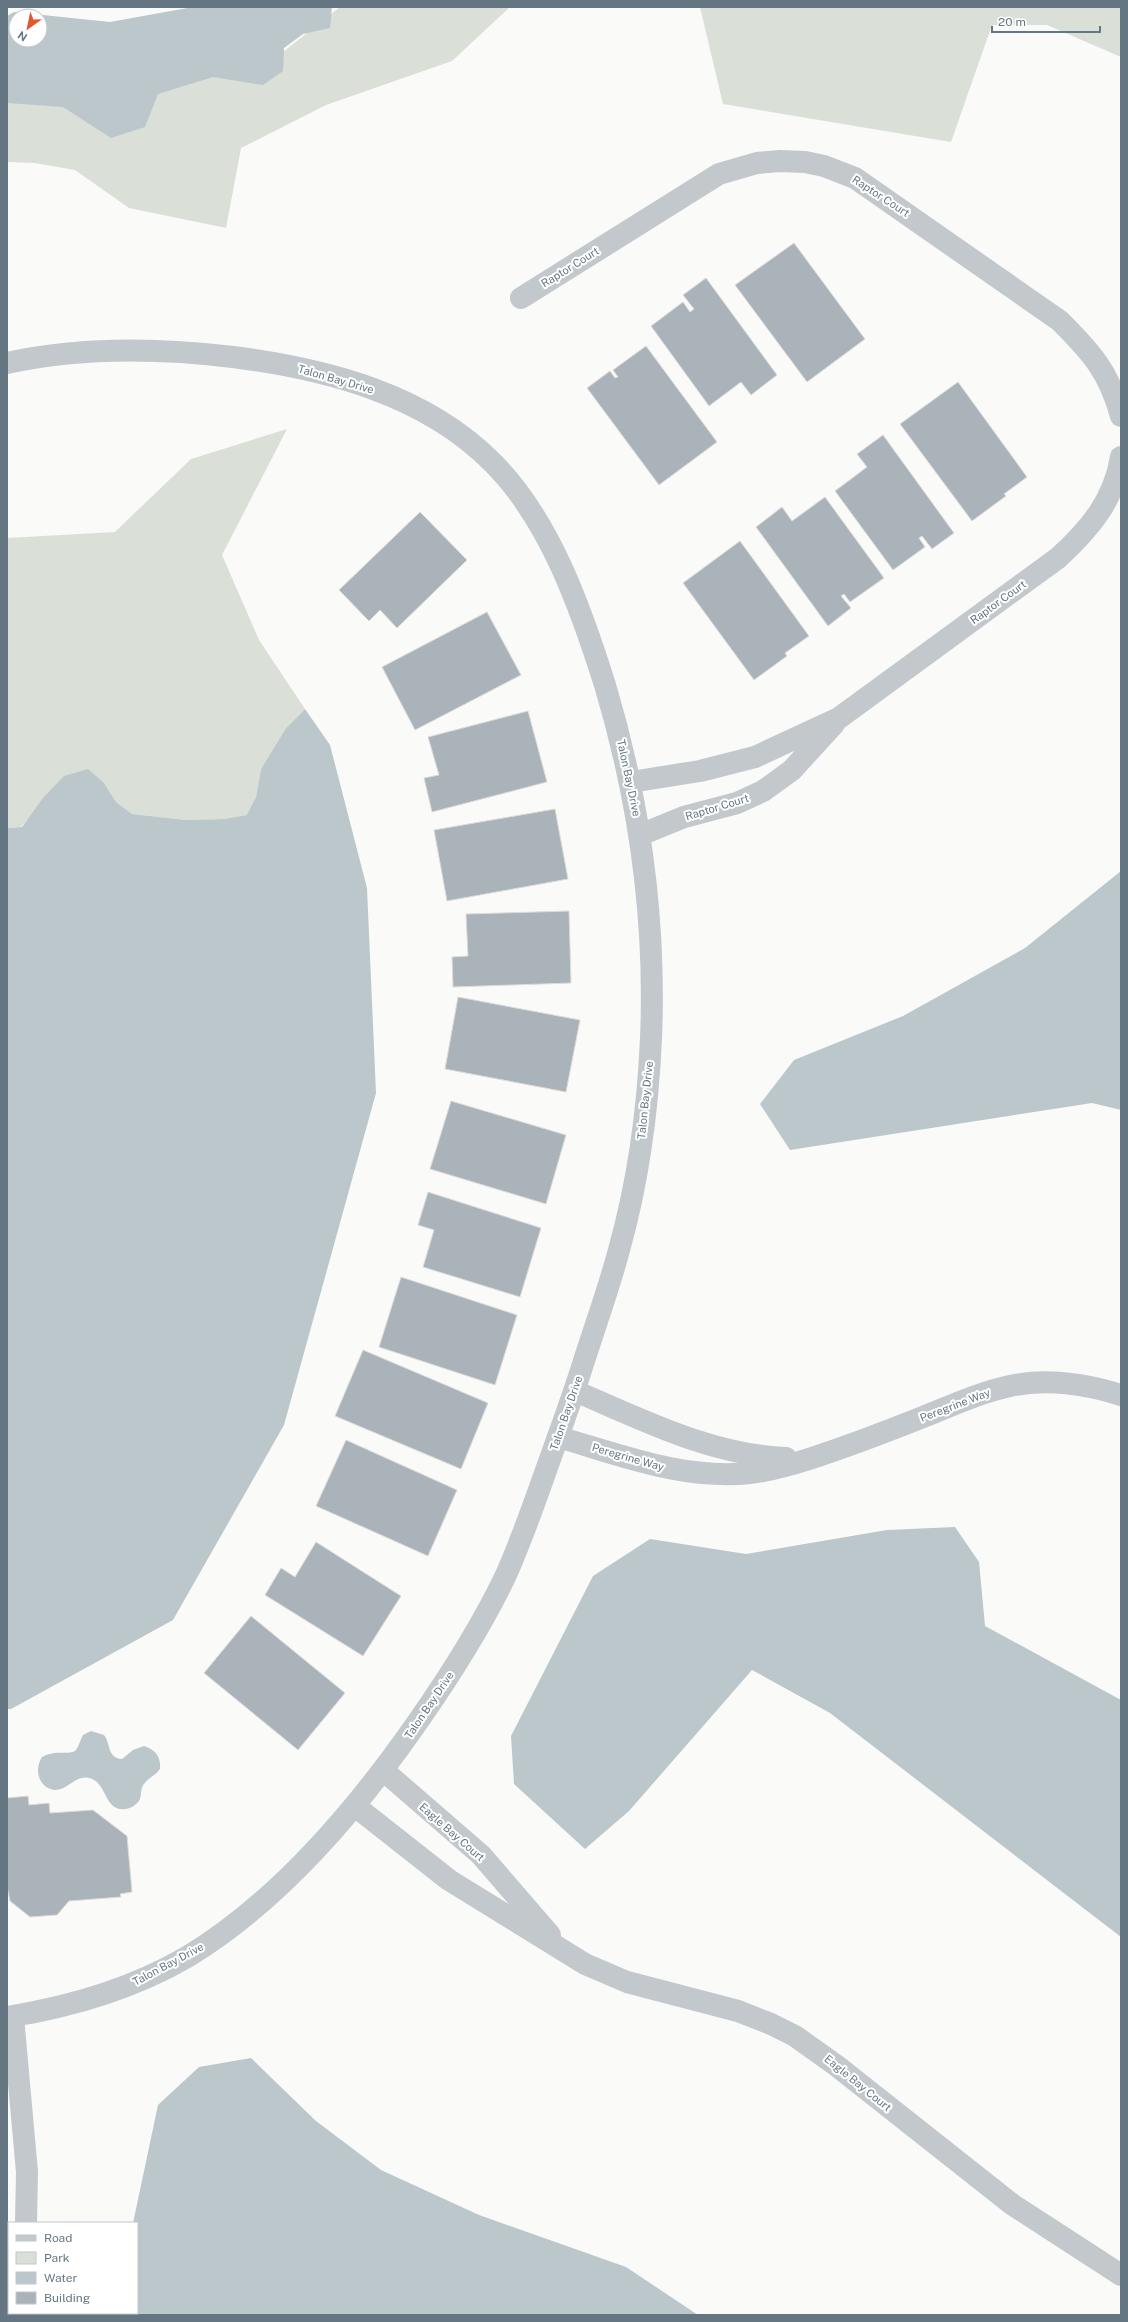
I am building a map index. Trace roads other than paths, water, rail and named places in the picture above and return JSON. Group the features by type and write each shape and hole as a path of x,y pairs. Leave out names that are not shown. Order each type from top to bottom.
{"street":[{"name":"Raptor Court","path":"521,298 719,174 757,163 805,162 840,171 873,189 1060,321 1084,344 1103,368 1114,392 1121,416"},
{"name":"Talon Bay Drive","path":"7,363 70,354 116,351 180,353 280,363 353,381 390,395 434,417 476,447 495,464 517,491 545,536 577,602 619,734 631,782 640,835 646,885 652,965 651,1042 646,1102 636,1178 619,1249 575,1391 507,1573 479,1628 446,1681 384,1771 355,1806 306,1859 264,1898 214,1939 186,1957 146,1978 105,1995 10,2017 27,2172 26,2222"},
{"name":"Raptor Court","path":"631,782 700,771 755,757 839,718 1058,558 1081,537 1098,518 1110,496 1119,470 1121,457"},
{"name":"Raptor Court","path":"640,835 684,817 737,803 763,791 792,770 839,718"},
{"name":"Peregrine Way","path":"558,1437 680,1471 714,1474 751,1473 781,1467 849,1446 984,1392 1012,1385 1043,1383 1073,1385 1107,1390 1121,1395"},
{"name":"Peregrine Way","path":"575,1391 680,1436 730,1452 764,1457 793,1459 817,1456"},
{"name":"Eagle Bay Court","path":"384,1771 481,1855 564,1951"},
{"name":"Eagle Bay Court","path":"355,1806 449,1880 564,1951 607,1975 738,2011 771,2024 795,2036 837,2066 1013,2205 1121,2275"}],"water":[{"path":"193,7 332,7 330,28 303,34 284,48 283,71 263,85 213,77 158,94 145,127 111,138 63,107 7,103 7,16 8,48 48,48 48,16 110,22"},
{"path":"305,709 330,745 367,888 376,1093 284,1425 173,1620 11,1709 7,1709 7,828 22,827 43,798 64,776 88,769 104,783 116,802 132,814 186,820 224,819 247,815 256,797 261,769 286,728"},
{"path":"1121,871 1121,1110 1092,1103 790,1150 760,1104 794,1060 903,1016 1025,948"},
{"path":"955,1527 979,1562 985,1626 1121,1700 1121,1937 830,1713 752,1670 629,1811 585,1849 514,1784 511,1736 593,1576 650,1539 746,1554 887,1530"},
{"path":"91,1731 104,1735 110,1750 117,1758 122,1759 133,1750 144,1746 157,1754 160,1761 160,1769 144,1784 139,1801 132,1807 119,1809 113,1806 109,1802 100,1785 89,1778 76,1780 64,1788 55,1790 45,1786 41,1782 38,1767 42,1757 52,1753 74,1752 83,1735"},
{"path":"251,2058 316,2121 381,2170 479,2215 626,2267 698,2315 131,2315 138,2314 138,2222 133,2222 158,2105 199,2067"}]}
